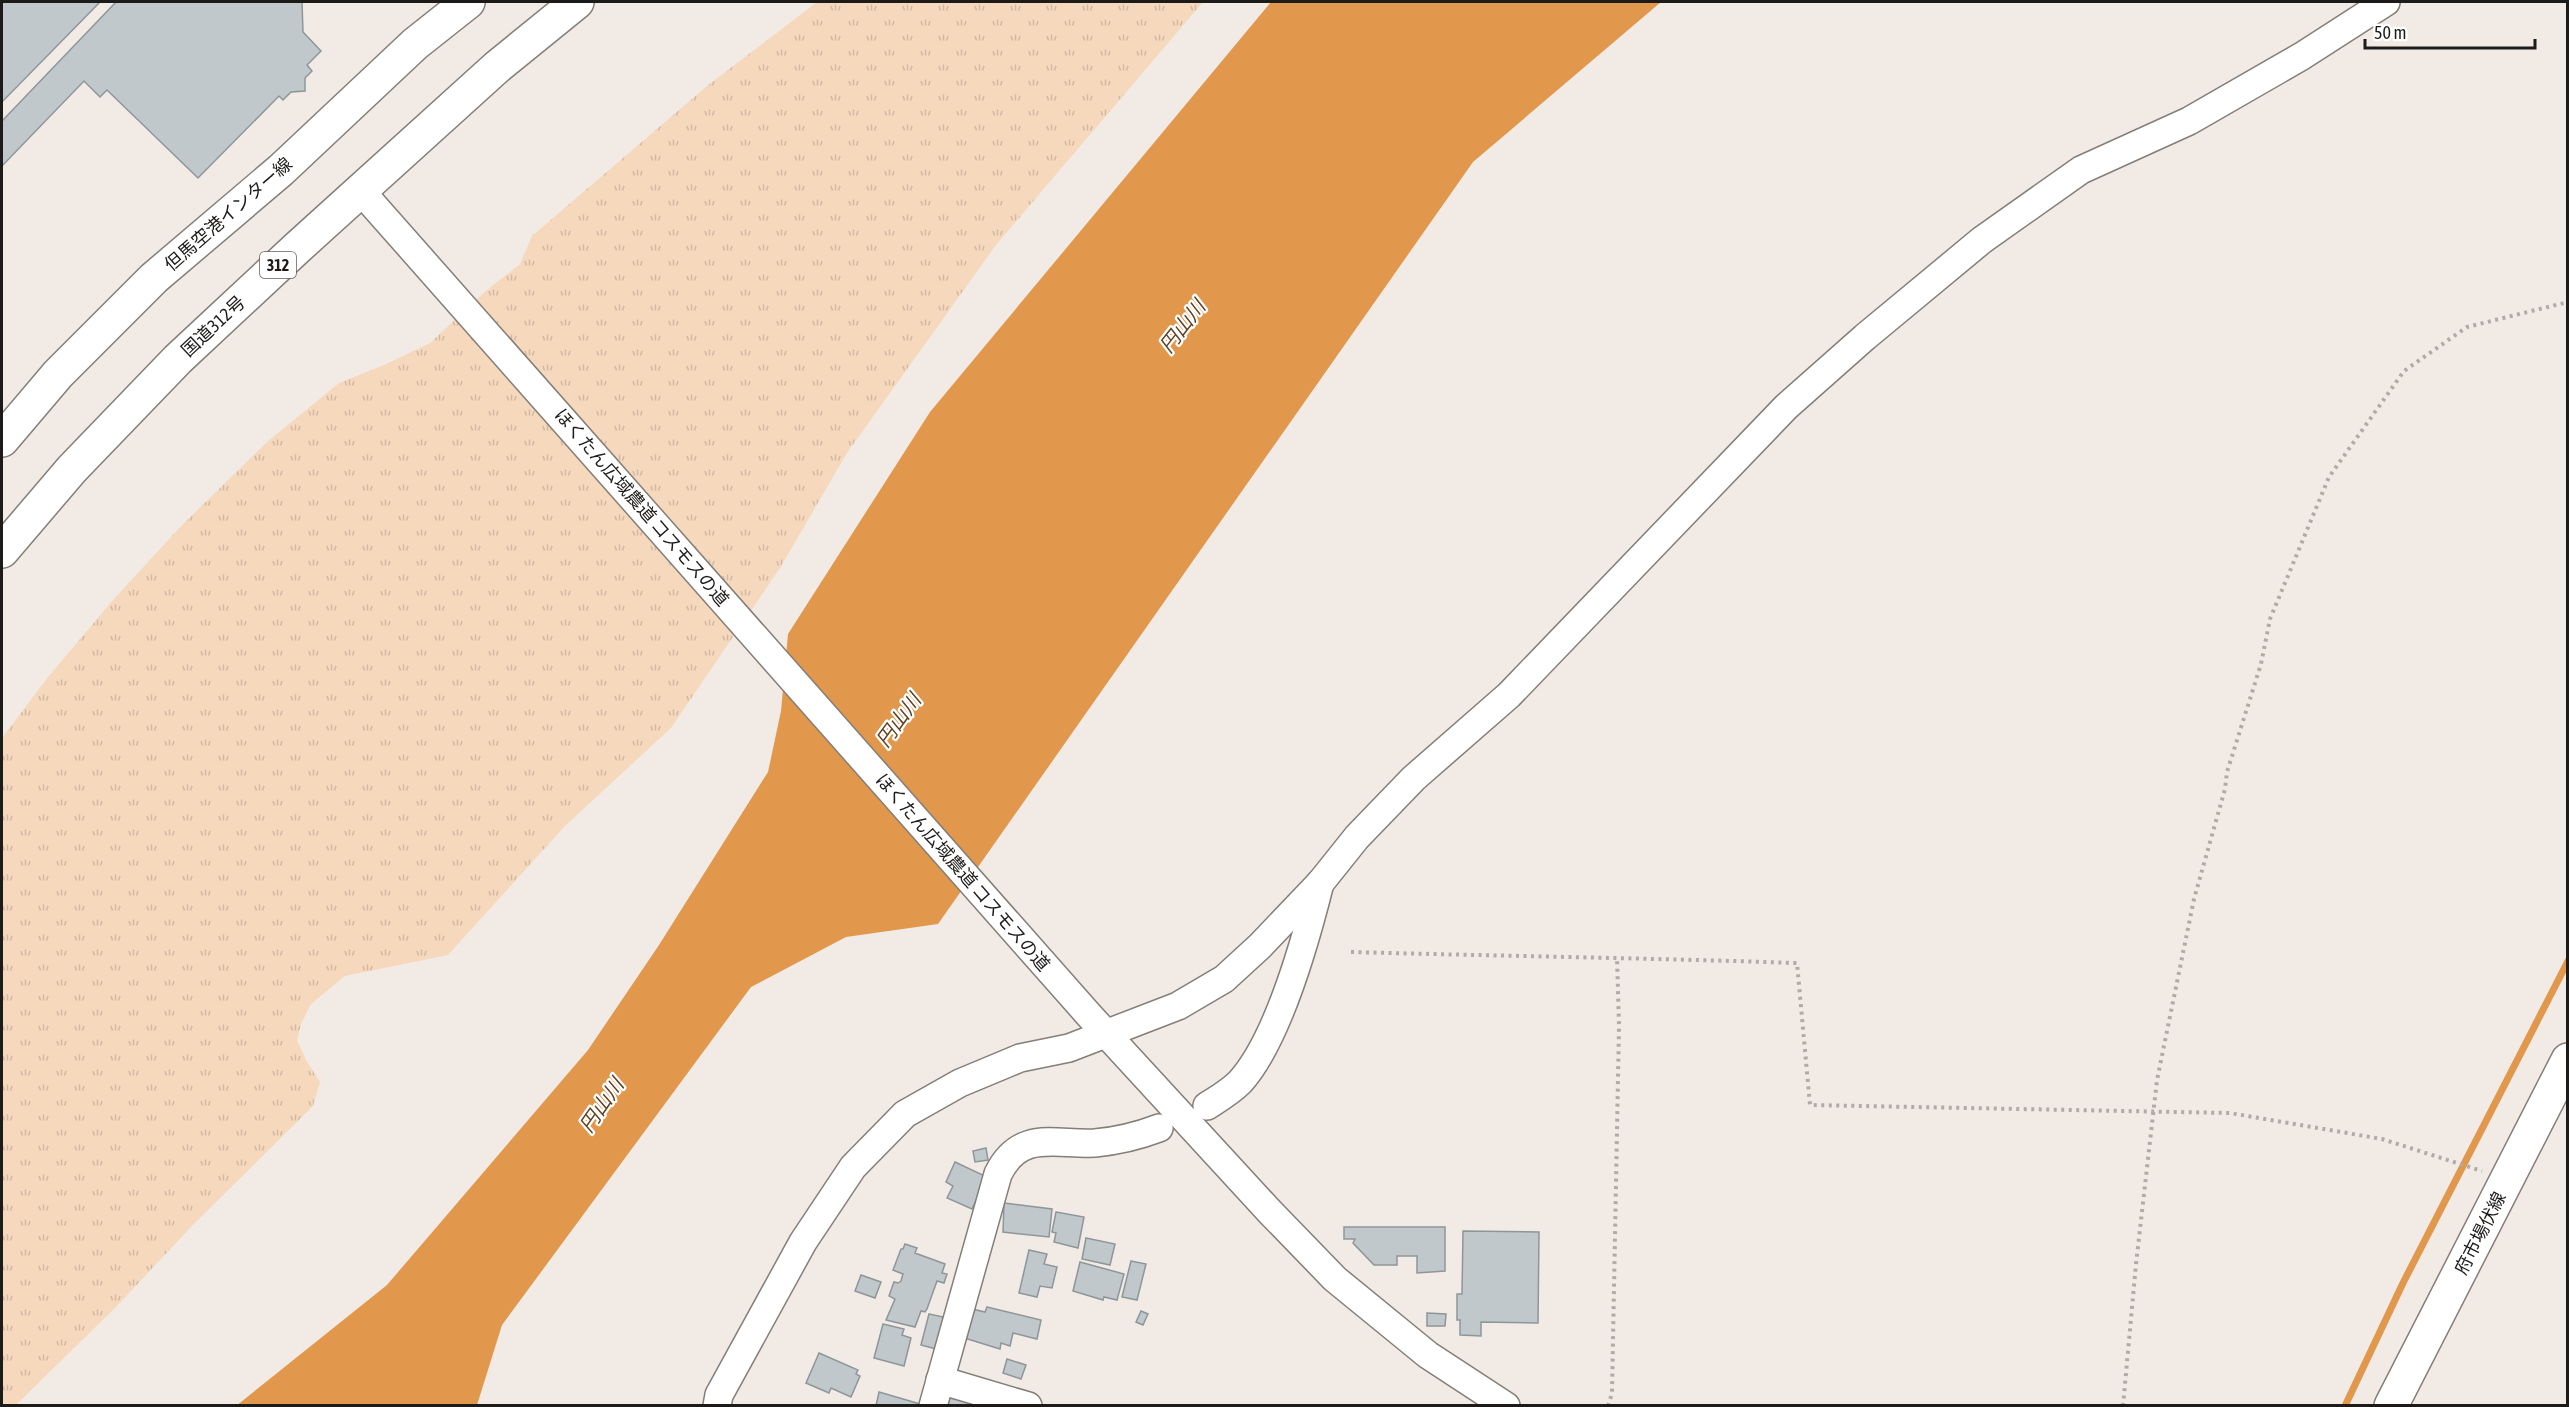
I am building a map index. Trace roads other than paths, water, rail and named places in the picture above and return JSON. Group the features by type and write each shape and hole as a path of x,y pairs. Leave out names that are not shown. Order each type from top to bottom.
{"main road":[{"name":"但馬空港インター線","path":"2,440 58,374 154,278 281,170 415,44 468,2"},
{"name":"国道312号","path":"2,550 72,469 178,359 497,67 577,2"},
{"name":"府市場伏線","path":"2391,1406 2567,1063"}],"street":[{"path":"717,1406 720,1395 803,1242 853,1167 905,1114 960,1083 1010,1063 1069,1048 1097,1024 1178,1006 1224,979 1260,946 1321,882 1357,837 1414,778 1509,695 1786,407 1865,337 1982,240 2081,170 2189,121 2302,56 2386,2"},
{"name":"ほくたん広域農道 コスモスの道","path":"360,190 1097,1024 1271,1213 1335,1279 1428,1355 1506,1406"},
{"path":"1207,1106 1239,1082 1258,1057 1290,982 1321,882"},
{"path":"1028,1406 937,1393 998,1174 1006,1158 1018,1148 1034,1143 1064,1141 1094,1143 1123,1139 1159,1128"}],"water":[{"name":"円山川","path":"1271,2 1661,2 1473,162 938,924 846,937 751,987 502,1325 477,1405 236,1406 387,1285 588,1050 659,945 768,772 781,711 788,634 930,412"}],"waterway":[{"path":"2345,1406 2403,1283 2568,961"}]}
